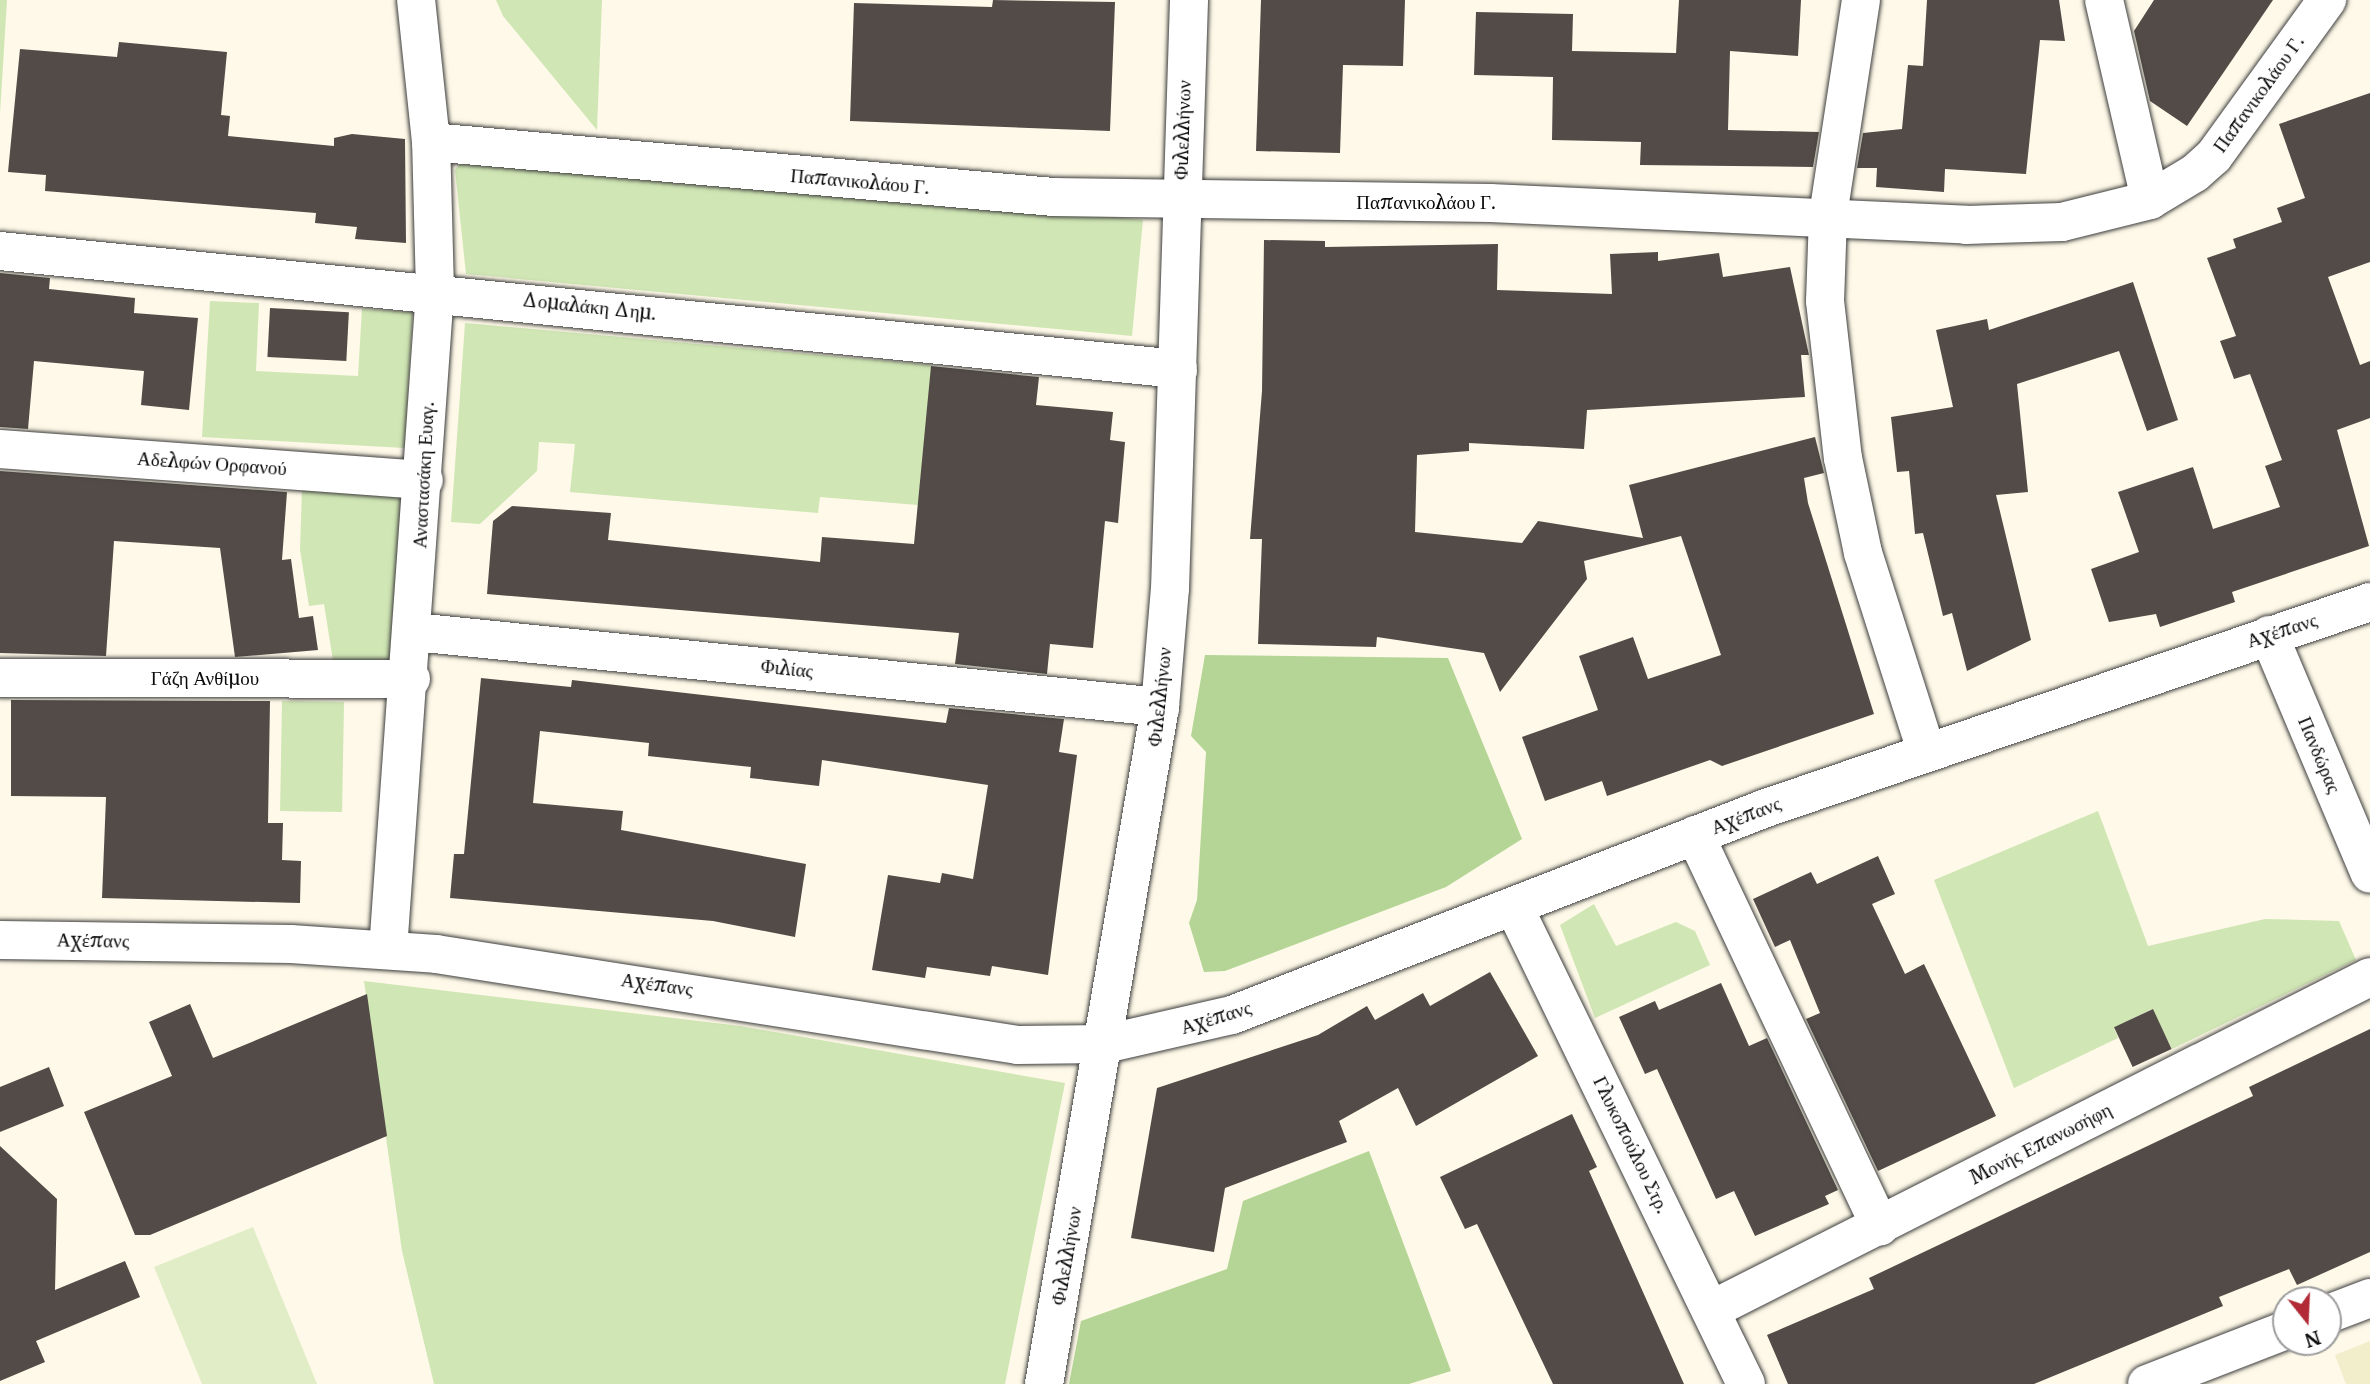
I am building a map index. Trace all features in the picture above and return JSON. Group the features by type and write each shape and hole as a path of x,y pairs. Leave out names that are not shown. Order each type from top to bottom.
{"street":[{"name":"Αναστασάκη Ευαγ.","path":"388,950 411,679 435,291 431,142 416,0"},
{"name":"Φιλελλήνων","path":"1044,1384 1105,1044 1160,707 1178,369 1180,201 1189,0"},
{"path":"1861,0 1828,216 1825,301 1843,458 1863,553 1926,751"},
{"path":"2104,0 2150,200"},
{"name":"Παπανικολάου Γ.","path":"431,142 911,188 1180,201 1490,203 2024,224 2150,200 2214,156 2328,0"},
{"name":"Δομαλάκη Δημ.","path":"0,251 435,291 1178,369"},
{"name":"Αδελφών Ορφανού","path":"0,449 424,480"},
{"name":"Αχέπανς","path":"0,940 388,950 730,995 1018,1045 1105,1044 1232,1015 1695,835 1926,751 2370,602"},
{"name":"Φιλίας","path":"414,632 1160,707"},
{"name":"Πανδώρας","path":"2269,635 2370,874"},
{"name":"Γάζη Ανθίμου","path":"0,678 411,679"},
{"path":"1695,835 1880,1227"},
{"name":"Γλυκοπούλου Στρ.","path":"1514,907 1746,1384"},
{"name":"Μονής Επανωσήφη","path":"1711,1310 1880,1227 2370,976"},
{"path":"2342,1309 2370,1298"},
{"path":"2147,1384 2272,1335"}],"shaded area":[{"path":"2370,1341 2370,1384 2346,1384 2335,1356 2342,1356 2342,1352"}],"green space":[{"path":"0,0 7,0 0,113"},
{"path":"496,0 602,0 597,130 503,16"},
{"path":"467,153 1143,220 1132,336 466,274 455,170"},
{"path":"210,301 259,303 256,371 358,376 362,309 413,312 405,448 202,437"},
{"path":"465,323 932,365 918,505 820,497 818,513 570,492 575,444 539,442 537,471 480,524 451,522"},
{"path":"302,488 402,495 394,661 333,661 324,604 309,606 300,550"},
{"path":"1205,655 1448,658 1522,839 1446,887 1225,971 1204,972 1189,923 1197,900 1206,752 1191,736"},
{"path":"282,701 344,702 342,812 280,811"},
{"path":"2098,811 2148,946 2265,919 2339,921 2356,960 2172,1049 2152,1009 2114,1028 2118,1038 2014,1088 1934,880"},
{"path":"1594,904 1616,946 1676,922 1695,931 1710,965 1595,1018 1560,925"},
{"path":"364,981 740,1026 1065,1083 1005,1384 434,1384 402,1251"},
{"path":"1369,1151 1451,1371 1409,1384 1069,1384 1081,1321 1227,1269 1243,1201"},
{"path":"253,1227 317,1384 202,1384 154,1267"}],"building":[{"path":"993,0 1115,2 1110,131 850,121 854,3 992,7"},
{"path":"1261,0 1405,0 1403,66 1343,65 1340,153 1256,151"},
{"path":"1679,0 1801,0 1798,56 1730,51 1728,130 1819,132 1813,167 1640,165 1641,142 1552,140 1553,77 1474,75 1476,12 1573,14 1572,51 1676,53"},
{"path":"1927,0 2059,0 2065,41 2040,40 2026,174 1945,169 1944,192 1876,187 1877,168 1857,168 1863,133 1902,129 1908,65 1923,66"},
{"path":"2154,0 2273,0 2187,126 2150,101 2134,31"},
{"path":"119,42 227,52 221,115 230,116 228,136 334,146 334,138 352,134 405,139 406,243 355,239 357,227 315,223 316,213 45,191 46,175 8,172 20,49 117,57"},
{"path":"2370,93 2370,262 2328,277 2360,365 2370,361 2370,418 2337,430 2369,546 2232,592 2235,602 2160,627 2156,614 2109,622 2091,569 2139,552 2118,492 2193,467 2213,529 2280,507 2265,466 2282,460 2250,374 2234,379 2220,341 2236,336 2207,258 2236,248 2233,239 2282,222 2277,208 2305,198 2279,124"},
{"path":"1264,240 1325,241 1325,247 1498,244 1497,290 1612,294 1610,254 1658,252 1658,261 1719,253 1723,277 1790,267 1809,355 1801,355 1805,397 1587,410 1584,449 1469,443 1469,451 1417,455 1415,532 1522,543 1538,521 1643,538 1629,485 1815,437 1824,473 1804,478 1808,503 1874,714 1722,766 1710,760 1607,796 1602,781 1545,801 1522,737 1598,710 1579,656 1633,637 1648,679 1721,655 1681,536 1584,561 1587,579 1500,692 1484,653 1377,637 1376,647 1258,644 1262,539 1250,539 1262,391"},
{"path":"0,273 50,278 49,289 135,298 134,313 198,318 189,410 141,405 144,371 34,361 28,429 0,427"},
{"path":"2133,282 2178,420 2147,431 2119,351 2017,384 2028,492 1996,495 2031,640 1967,671 1952,613 1943,616 1923,533 1915,534 1909,471 1897,472 1891,417 1953,407 1936,330 1987,319 1989,330"},
{"path":"270,308 349,312 346,361 267,357"},
{"path":"931,366 1039,377 1036,405 1113,412 1110,440 1125,442 1118,523 1105,521 1093,648 1050,644 1047,674 955,664 959,633 487,594 493,521 512,506 611,513 608,540 820,562 822,537 914,544"},
{"path":"0,471 287,492 282,560 291,559 299,618 313,616 318,650 235,657 220,548 114,541 106,656 0,653"},
{"path":"481,678 571,687 572,680 946,723 949,708 1064,719 1059,752 1077,755 1048,975 992,966 990,976 927,967 925,978 872,970 888,875 940,883 942,873 973,879 988,785 822,760 819,786 750,778 751,767 648,756 649,743 540,731 533,803 623,811 621,830 806,864 795,937 713,921 450,898 454,854 464,854"},
{"path":"11,700 270,701 268,823 283,823 282,860 301,861 300,903 102,898 106,797 11,796"},
{"path":"1878,856 1895,894 1872,904 1905,974 1924,964 1996,1116 1878,1171 1806,1019 1820,1013 1790,940 1775,947 1753,899 1811,872 1817,884"},
{"path":"1490,972 1538,1056 1416,1126 1398,1088 1339,1121 1347,1142 1225,1188 1214,1252 1131,1238 1157,1088 1318,1035 1367,1006 1375,1020 1423,993 1430,1006"},
{"path":"1721,983 1749,1046 1767,1038 1838,1190 1825,1196 1829,1204 1755,1236 1734,1191 1716,1199 1657,1069 1645,1074 1619,1017 1655,1001 1659,1010"},
{"path":"367,994 387,1136 150,1235 135,1235 84,1112 172,1076 149,1022 190,1004 213,1058"},
{"path":"2153,1009 2172,1049 2133,1067 2114,1027"},
{"path":"2370,1029 2370,1252 2297,1285 2289,1269 2219,1297 2223,1306 2034,1384 1788,1384 1767,1335 1874,1289 1869,1278 2253,1096 2249,1087"},
{"path":"49,1067 64,1106 0,1132 0,1087"},
{"path":"1572,1114 1597,1167 1589,1171 1684,1384 1553,1384 1477,1224 1465,1229 1440,1177"},
{"path":"0,1146 57,1199 55,1290 125,1261 140,1297 36,1341 45,1362 0,1381"}]}
